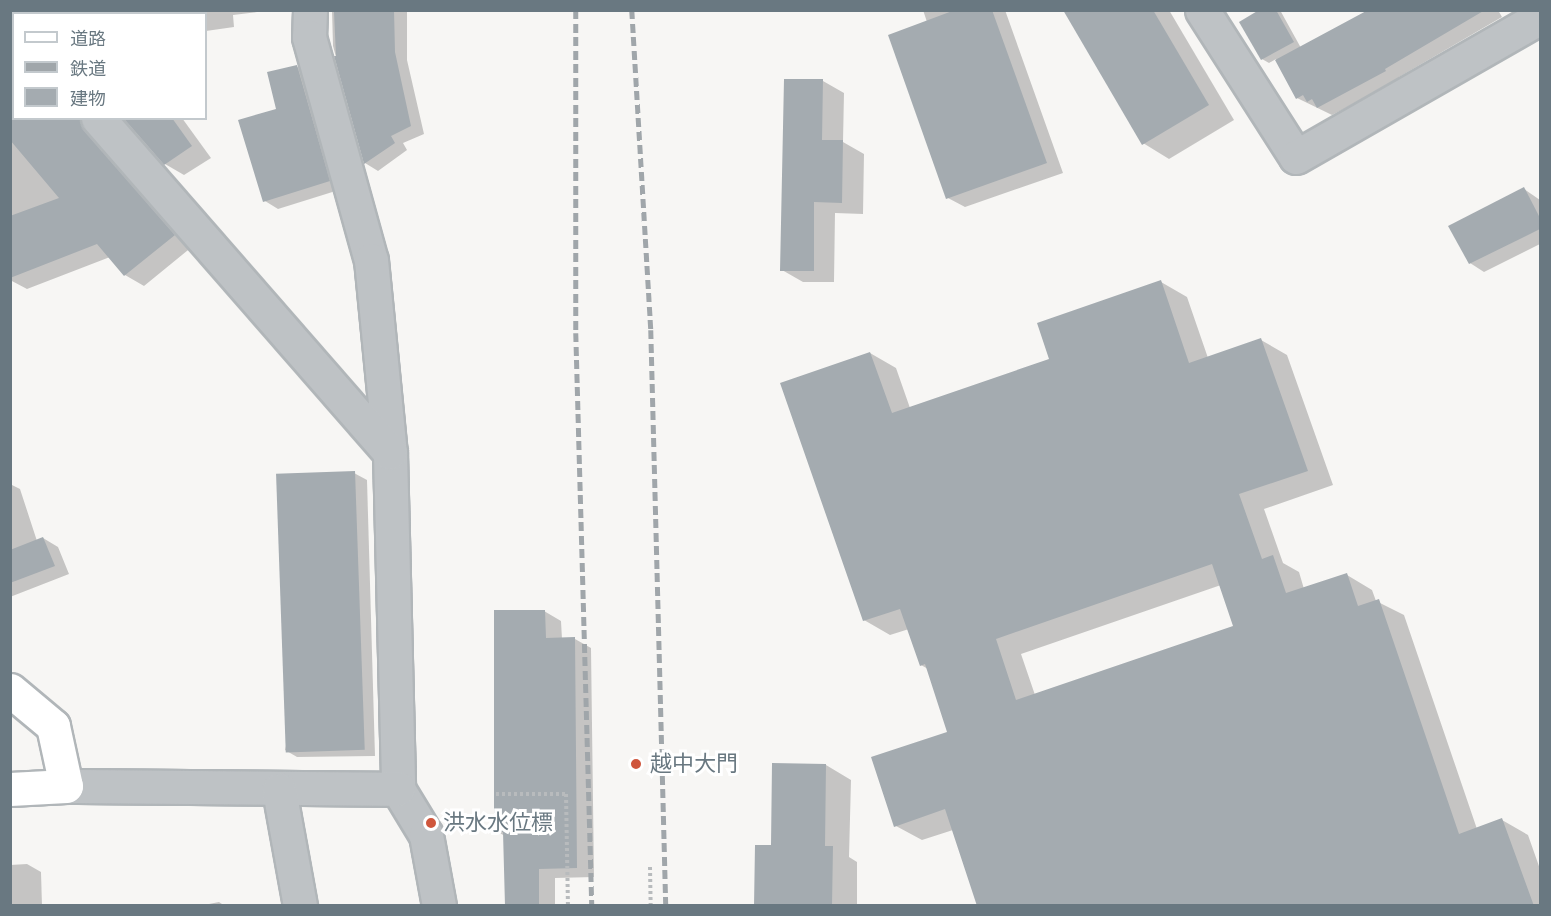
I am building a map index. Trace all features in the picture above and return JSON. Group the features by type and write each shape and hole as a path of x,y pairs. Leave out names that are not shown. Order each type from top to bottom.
{"main road":[{"path":"10,690 53,726 66,786 10,789"}],"street":[{"path":"310,10 309,37 371,260 390,453 398,789 426,835 440,906"},
{"path":"1202,10 1296,157 1540,17"},
{"path":"100,120 390,453"},
{"path":"66,786 279,790 398,789"},
{"path":"279,790 300,906"}],"path":[{"path":"496,794 566,794 567,906"},
{"path":"650,867 651,906"}],"building":[{"path":"394,10 395,52 411,126 391,136 395,143 364,164 334,56 336,56 334,12"},
{"path":"955,10 992,10 1047,163 946,199 888,35"},
{"path":"1063,10 1153,10 1209,105 1142,145"},
{"path":"1259,10 1276,10 1294,42 1261,60 1239,22"},
{"path":"1368,10 1485,10 1385,69 1386,71 1317,108 1312,99 1307,102 1303,95 1296,99 1275,60"},
{"path":"297,65 330,181 263,202 238,120 276,109 267,72"},
{"path":"784,79 823,79 822,140 843,140 842,203 814,202 814,271 780,271"},
{"path":"10,118 12,120 81,120 84,130 175,235 124,276 97,244 10,278 10,216 59,198 10,140"},
{"path":"125,120 173,120 192,146 164,165"},
{"path":"1524,187 1540,218 1540,229 1469,264 1448,226"},
{"path":"1161,280 1189,363 1261,338 1308,471 1239,494 1262,559 1273,555 1286,593 1347,573 1358,606 1379,599 1459,834 1502,818 1534,906 977,906 945,809 894,827 871,757 947,732 925,664 920,666 900,609 863,621 780,383 870,352 892,413 1049,359 1037,323","holes":["1212,564 1233,626 1016,700 996,639"]},
{"path":"355,471 365,750 286,753 276,474"},
{"path":"43,537 55,566 10,583 10,550"},
{"path":"494,610 545,610 546,638 575,637 577,868 539,869 539,906 505,906 503,832 494,832"},
{"path":"772,763 826,764 825,846 833,846 832,906 754,906 755,845 771,845"}],"railway":[{"path":"576,10 576,333 592,906"},
{"path":"632,10 651,330 666,906"}],"place":[{"name":"越中大門","path":"636,764"},
{"name":"洪水水位標","path":"431,823"}]}
